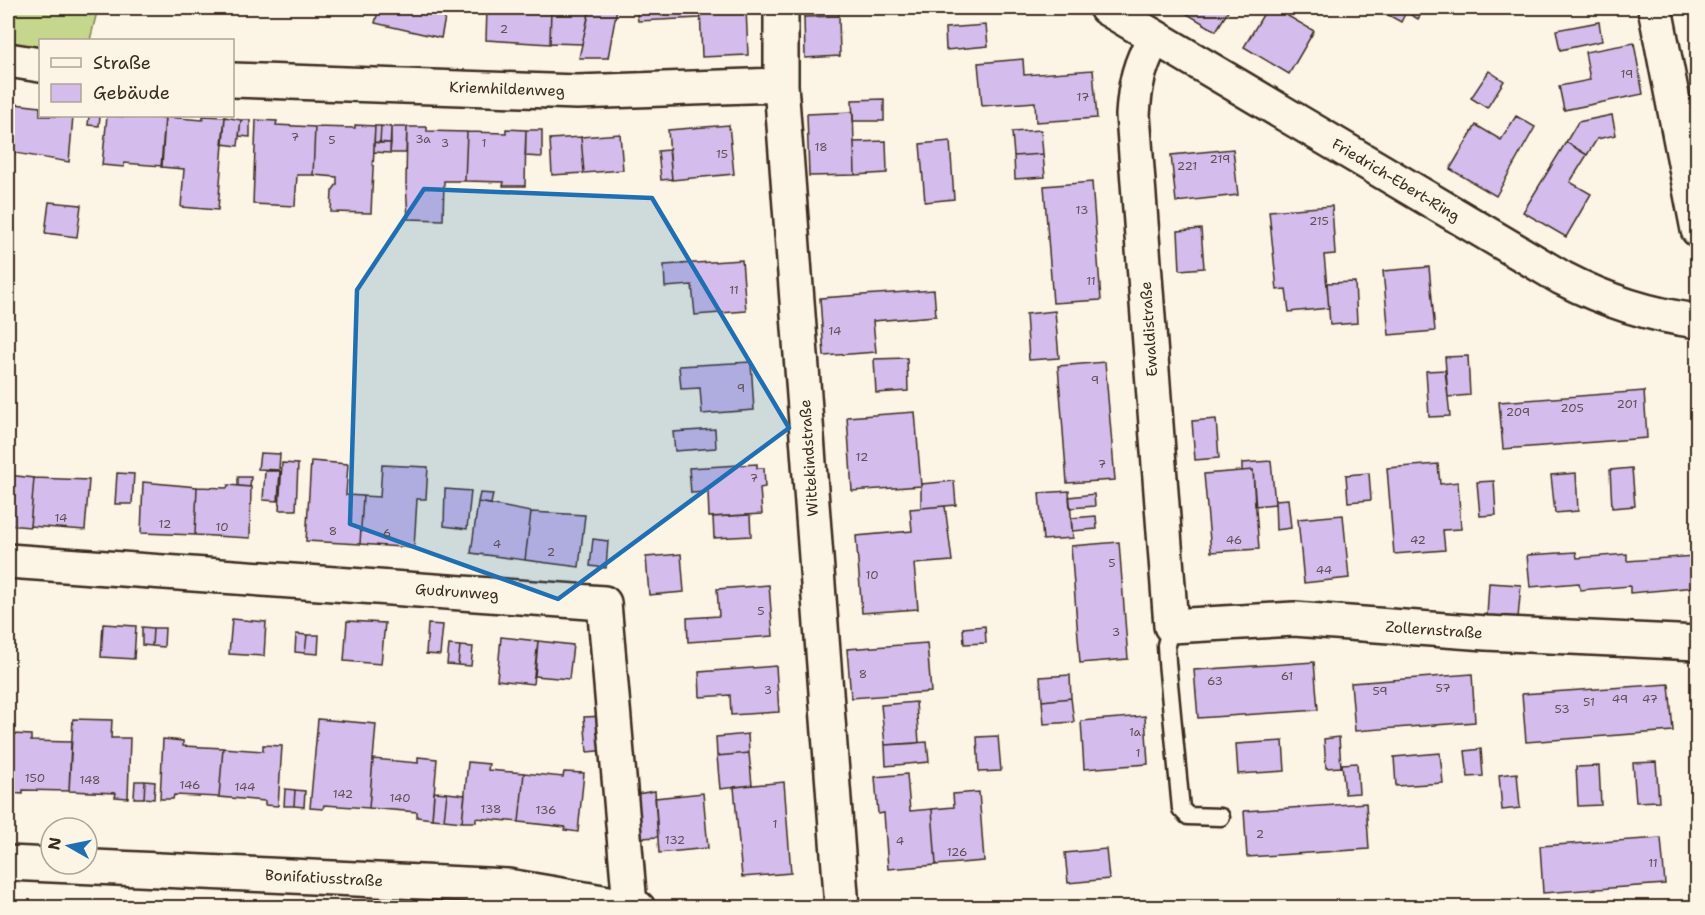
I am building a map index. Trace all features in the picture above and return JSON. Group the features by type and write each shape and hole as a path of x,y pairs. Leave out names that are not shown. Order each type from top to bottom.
{"street":[{"name":"Wittekindstraße","path":"781,8 782,85 842,908"},
{"name":"Friedrich-Ebert-Ring","path":"1106,8 1592,294 1630,308 1698,321"},
{"path":"1655,8 1688,128 1698,230"},
{"name":"Ewaldistraße","path":"1155,37 1144,56 1135,81 1133,115 1171,626"},
{"path":"8,60 39,65"},
{"name":"Kriemhildenweg","path":"234,80 577,92 782,85"},
{"name":"Gudrunweg","path":"8,561 604,603 634,906"},
{"name":"Zollernstraße","path":"1171,626 1294,619 1486,633 1698,643"},
{"name":"Bonifatiusstraße","path":"8,863 508,886 634,906"}],"lane":[{"path":"1171,626 1166,645 1181,809 1188,816 1221,817"}],"highlighted area":[{"path":"424,189 652,198 789,428 558,599 350,524 357,290"}],"green space":[{"path":"8,8 98,8 90,39 39,39 39,49 8,44"}],"building":[{"path":"379,8 447,8 441,38 375,23"},
{"path":"487,8 551,8 550,44 486,40"},
{"path":"551,8 590,10 582,44 550,43"},
{"path":"590,8 617,8 608,58 579,58"},
{"path":"636,8 700,8 701,18 638,21"},
{"path":"700,8 746,8 748,55 702,57"},
{"path":"804,8 839,8 839,16 804,17"},
{"path":"1177,8 1230,8 1216,31"},
{"path":"1267,8 1293,8 1288,16 1314,31 1289,74 1244,47"},
{"path":"1386,8 1425,8 1418,19 1406,12 1401,22 1383,12"},
{"path":"839,16 840,56 805,58 804,17"},
{"path":"1599,22 1602,41 1560,50 1556,30"},
{"path":"986,25 988,46 946,50 945,28"},
{"path":"1634,43 1643,94 1564,110 1559,86 1590,80 1585,52"},
{"path":"1023,59 1024,75 1093,70 1097,118 1036,122 1035,102 982,106 978,63"},
{"path":"1489,71 1504,81 1487,108 1471,98"},
{"path":"884,99 884,121 853,121 852,100"},
{"path":"8,103 15,104 9,152 8,152"},
{"path":"15,104 39,107 39,117 73,117 69,162 9,152"},
{"path":"853,112 855,175 809,176 807,114"},
{"path":"1612,115 1616,135 1597,139 1587,155 1566,142 1578,122"},
{"path":"1516,116 1535,127 1496,196 1450,169 1476,125 1501,140"},
{"path":"89,117 100,117 99,126 88,125"},
{"path":"107,117 165,118 162,166 124,163 124,167 102,165"},
{"path":"165,117 203,120 203,117 225,117 218,210 181,207 184,169 161,167"},
{"path":"225,117 241,120 238,146 222,144"},
{"path":"241,120 250,120 250,137 239,136"},
{"path":"256,120 277,121 276,125 315,127 313,175 297,175 295,206 253,204"},
{"path":"355,125 375,126 371,213 331,212 332,191 337,184 337,177 313,175 315,127 355,128"},
{"path":"729,125 734,174 672,180 668,130"},
{"path":"375,126 381,126 380,143 374,142"},
{"path":"381,126 391,127 391,143 380,143"},
{"path":"391,127 407,127 406,153 390,153"},
{"path":"407,127 427,127 427,131 467,132 465,181 444,181 443,220 408,219"},
{"path":"506,129 526,130 525,186 503,186 504,182 465,181 467,132 506,133"},
{"path":"526,130 542,130 542,157 525,156"},
{"path":"1041,130 1043,154 1014,156 1012,132"},
{"path":"620,134 623,170 584,173 581,137"},
{"path":"581,137 584,173 552,175 550,139"},
{"path":"886,141 887,173 855,175 854,142"},
{"path":"950,141 954,199 925,202 920,144"},
{"path":"374,142 391,143 390,153 374,152"},
{"path":"1566,142 1587,155 1570,182 1591,194 1566,237 1523,212"},
{"path":"1233,149 1238,195 1176,202 1171,155"},
{"path":"669,150 672,179 661,180 658,151"},
{"path":"1043,154 1045,177 1015,179 1014,156"},
{"path":"1092,182 1101,300 1053,303 1044,186"},
{"path":"49,202 81,205 77,237 45,233"},
{"path":"1332,206 1335,254 1324,255 1329,308 1289,312 1286,289 1277,290 1269,211"},
{"path":"1201,229 1204,268 1180,270 1178,231"},
{"path":"742,260 746,311 695,315 692,285 665,287 664,265"},
{"path":"1429,267 1435,331 1389,335 1383,271"},
{"path":"1355,282 1357,323 1330,325 1327,283"},
{"path":"934,290 936,316 873,321 876,352 824,356 820,298"},
{"path":"1055,311 1059,358 1029,360 1026,314"},
{"path":"1468,356 1470,395 1448,397 1445,357"},
{"path":"907,358 908,391 876,393 874,359"},
{"path":"751,362 754,410 702,414 700,388 681,389 679,366"},
{"path":"1105,362 1115,480 1067,483 1058,366"},
{"path":"1445,370 1450,416 1429,417 1426,371"},
{"path":"1644,391 1647,438 1503,449 1499,402"},
{"path":"915,412 921,486 852,491 847,417"},
{"path":"1216,419 1219,458 1195,460 1192,421"},
{"path":"715,429 716,448 675,451 673,432"},
{"path":"260,453 280,454 279,470 258,469"},
{"path":"311,461 348,464 346,495 363,496 360,544 306,541"},
{"path":"1271,461 1275,504 1255,506 1253,470 1242,471 1242,463"},
{"path":"282,463 298,464 296,510 279,510"},
{"path":"757,464 757,468 764,468 765,487 760,488 762,514 709,517 708,492 691,493 689,468"},
{"path":"1438,464 1440,484 1458,482 1461,529 1443,530 1445,550 1394,554 1387,468"},
{"path":"382,465 428,467 426,499 417,499 414,548 360,544 363,496 380,497"},
{"path":"1632,468 1635,506 1612,508 1610,470"},
{"path":"1253,470 1259,549 1211,552 1204,474"},
{"path":"265,471 280,471 278,501 263,500"},
{"path":"117,473 134,474 132,504 115,504"},
{"path":"1369,473 1371,500 1348,502 1346,475"},
{"path":"1576,473 1578,511 1555,513 1551,475"},
{"path":"8,475 34,478 30,527 8,525"},
{"path":"238,477 251,477 250,487 238,486"},
{"path":"34,478 89,480 85,530 30,526"},
{"path":"954,481 956,505 921,508 921,484"},
{"path":"1494,481 1496,515 1480,516 1477,482"},
{"path":"143,482 197,487 195,535 141,533"},
{"path":"228,485 251,487 250,538 195,535 197,487 227,488"},
{"path":"445,489 471,491 467,529 444,526"},
{"path":"1069,491 1073,538 1043,540 1039,493"},
{"path":"480,493 493,494 491,504 478,502"},
{"path":"1094,494 1095,506 1070,508 1069,497"},
{"path":"1288,499 1291,528 1276,530 1275,500"},
{"path":"478,502 531,512 525,560 471,553"},
{"path":"945,506 952,561 914,564 918,609 862,613 856,536 912,531 910,509"},
{"path":"531,512 585,515 579,567 525,560"},
{"path":"750,515 751,536 714,538 713,517"},
{"path":"1343,515 1349,578 1304,583 1298,519"},
{"path":"1096,516 1097,529 1072,531 1071,518"},
{"path":"593,539 608,541 606,568 590,566"},
{"path":"1119,542 1128,659 1080,663 1071,546"},
{"path":"1576,552 1577,558 1627,554 1627,561 1694,556 1696,587 1630,593 1630,586 1580,590 1579,583 1530,587 1527,555"},
{"path":"681,554 684,592 649,595 646,557"},
{"path":"1489,583 1521,585 1518,618 1487,616"},
{"path":"769,585 773,636 688,642 687,618 719,616 717,589"},
{"path":"232,619 266,622 264,656 229,654"},
{"path":"347,621 385,623 381,664 344,661"},
{"path":"103,624 136,626 134,659 101,657"},
{"path":"428,624 443,625 440,655 426,654"},
{"path":"985,626 986,643 964,644 963,628"},
{"path":"142,627 153,628 152,646 142,645"},
{"path":"153,628 165,628 164,647 152,646"},
{"path":"296,634 307,635 305,653 295,652"},
{"path":"307,635 319,635 318,654 305,653"},
{"path":"501,637 538,641 533,684 497,680"},
{"path":"538,641 573,645 569,679 535,676"},
{"path":"927,643 931,692 851,698 847,649"},
{"path":"449,645 460,646 458,665 447,664"},
{"path":"460,646 473,647 471,666 458,665"},
{"path":"1314,662 1318,710 1198,718 1194,670"},
{"path":"776,666 779,712 731,715 730,695 700,697 699,672"},
{"path":"1472,674 1475,722 1355,731 1351,683"},
{"path":"1070,675 1071,698 1042,701 1040,677"},
{"path":"1669,684 1673,731 1526,742 1522,694"},
{"path":"1071,698 1074,722 1044,724 1042,701"},
{"path":"916,702 919,743 885,745 881,705"},
{"path":"605,716 608,750 587,752 584,717"},
{"path":"1145,716 1148,764 1084,769 1081,721"},
{"path":"73,719 112,720 111,738 130,738 128,798 115,797 116,793 69,791"},
{"path":"318,719 376,724 369,808 324,805 323,809 310,808"},
{"path":"13,734 31,735 31,741 71,742 69,791 23,790 23,794 10,793"},
{"path":"748,734 749,753 717,756 716,737"},
{"path":"998,736 1001,771 979,772 977,737"},
{"path":"1339,737 1341,767 1326,768 1324,739"},
{"path":"163,739 183,741 183,746 223,748 219,797 174,795 173,799 160,799"},
{"path":"1283,741 1285,771 1238,774 1236,744"},
{"path":"927,742 929,762 886,766 885,745"},
{"path":"263,745 282,746 278,806 265,805 265,801 219,797 223,748 263,751"},
{"path":"1481,749 1483,776 1468,777 1465,751"},
{"path":"749,753 752,785 720,789 717,756"},
{"path":"1440,753 1443,783 1396,786 1394,757"},
{"path":"418,757 437,759 432,819 417,817 417,812 369,808 373,759 418,763"},
{"path":"468,762 489,764 488,770 524,773 519,822 476,818 476,822 462,822"},
{"path":"1656,762 1659,801 1636,802 1633,763"},
{"path":"1357,763 1359,793 1345,794 1342,764"},
{"path":"1599,766 1601,805 1578,806 1576,767"},
{"path":"564,772 584,773 578,832 564,830 565,827 519,822 524,773 563,777"},
{"path":"1517,773 1520,808 1502,810 1499,775"},
{"path":"907,774 910,811 932,809 936,865 888,869 884,813 878,814 875,777"},
{"path":"135,781 145,781 144,798 134,798"},
{"path":"145,781 155,782 154,799 144,798"},
{"path":"784,782 791,873 742,877 734,787"},
{"path":"285,789 295,790 294,806 284,806"},
{"path":"295,790 305,791 304,807 294,806"},
{"path":"655,791 658,837 641,838 637,794"},
{"path":"434,792 447,793 444,820 432,819"},
{"path":"979,792 984,861 936,865 932,809 954,807 953,794"},
{"path":"447,793 465,795 462,822 444,820"},
{"path":"703,793 708,848 659,853 655,798"},
{"path":"1366,803 1369,849 1247,857 1244,811"},
{"path":"1661,838 1665,884 1543,893 1540,846"},
{"path":"1106,849 1109,879 1068,883 1065,853"}]}
